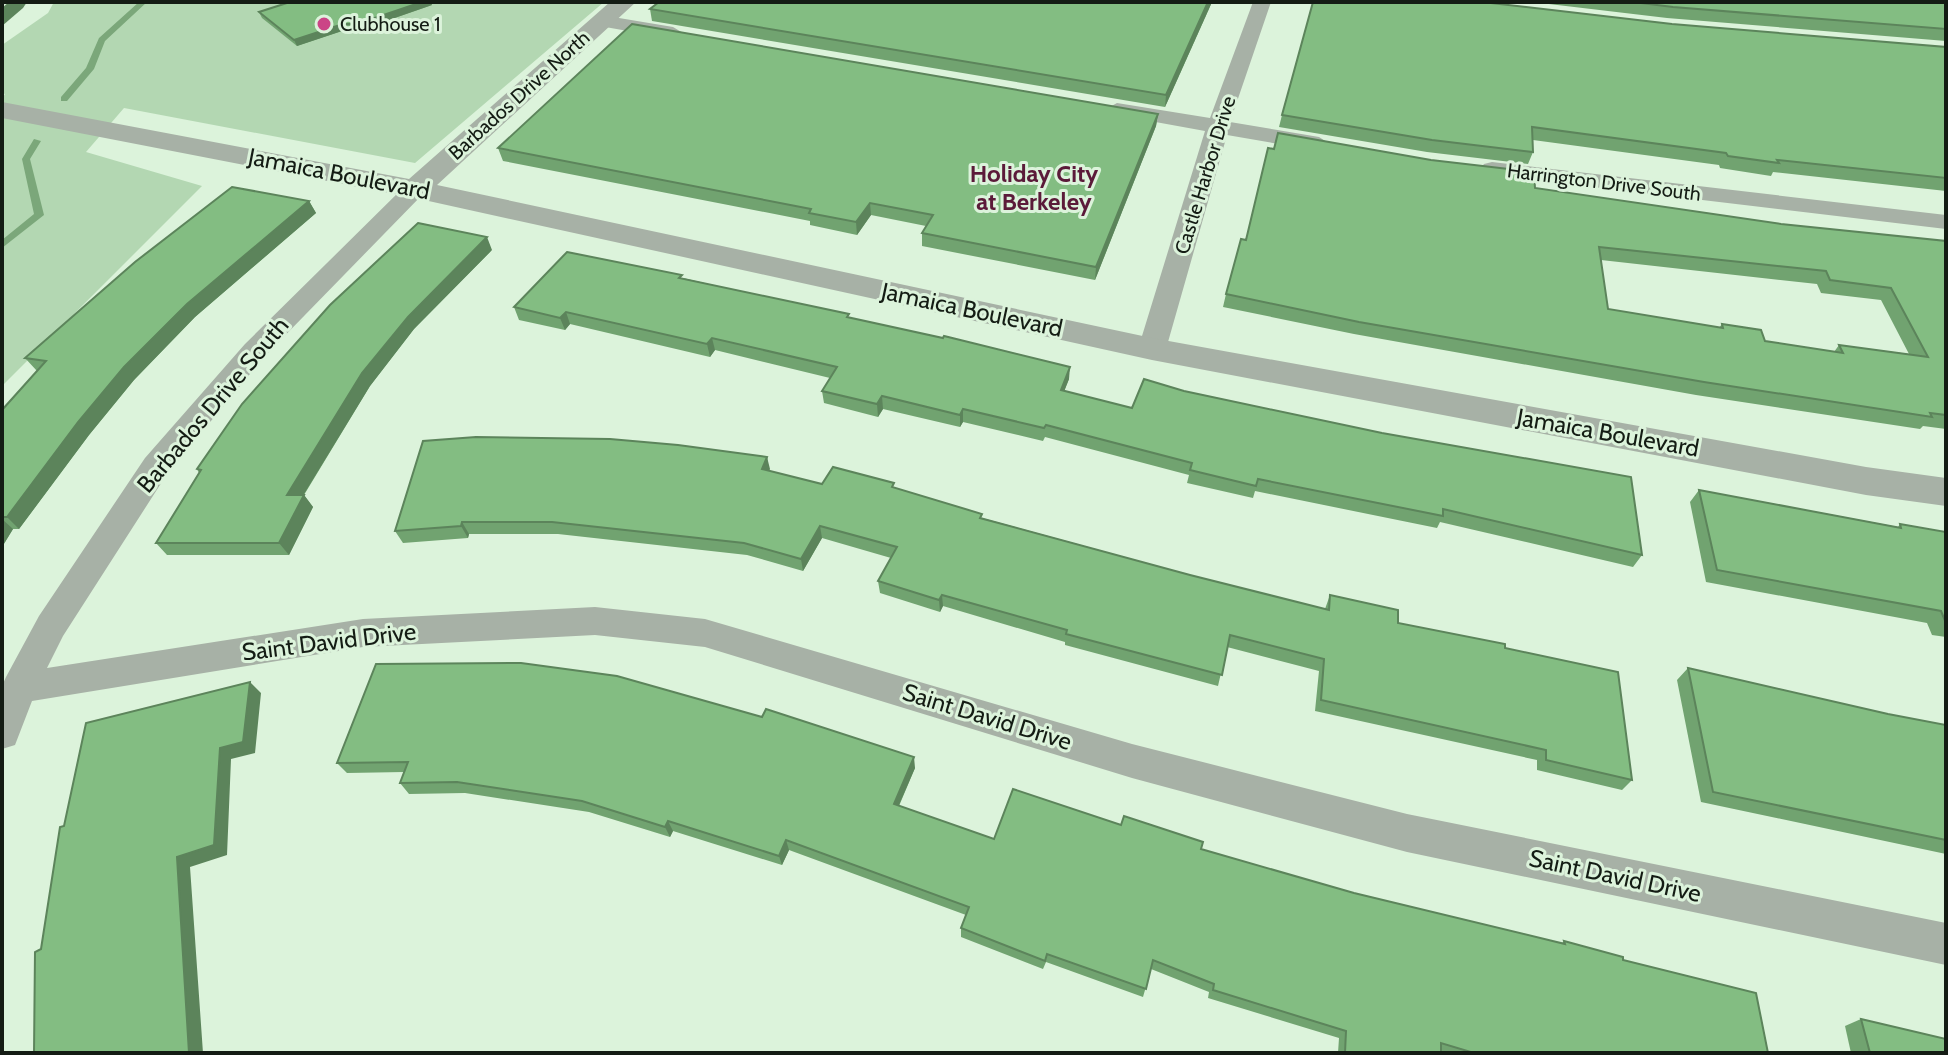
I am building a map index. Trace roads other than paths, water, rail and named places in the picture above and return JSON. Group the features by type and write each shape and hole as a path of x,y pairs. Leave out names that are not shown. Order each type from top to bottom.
{"street":[{"name":"Barbados Drive North","path":"415,189 624,2"},
{"name":"Castle Harbor Drive","path":"1152,349 1218,126 1262,2"},
{"path":"601,21 694,37"},
{"path":"1095,105 1337,147"},
{"name":"Jamaica Boulevard","path":"2,110 415,189 1152,349 1835,475 1946,492"},
{"name":"Harrington Drive South","path":"1474,167 1946,222"},
{"name":"Barbados Drive South","path":"2,733 19,688 51,626 156,466 255,350 415,189"},
{"name":"Saint David Drive","path":"19,688 363,633 595,621 705,633 1132,761 1407,833 1946,944"}],"waterway":[{"path":"64,99 90,69 102,40 143,2"},
{"path":"2,245 39,215 26,159 37,141"}],"place":[{"name":"Clubhouse 1","path":"324,24"}],"district":[{"name":"Holiday City at Berkeley","path":"1034,188"}]}
